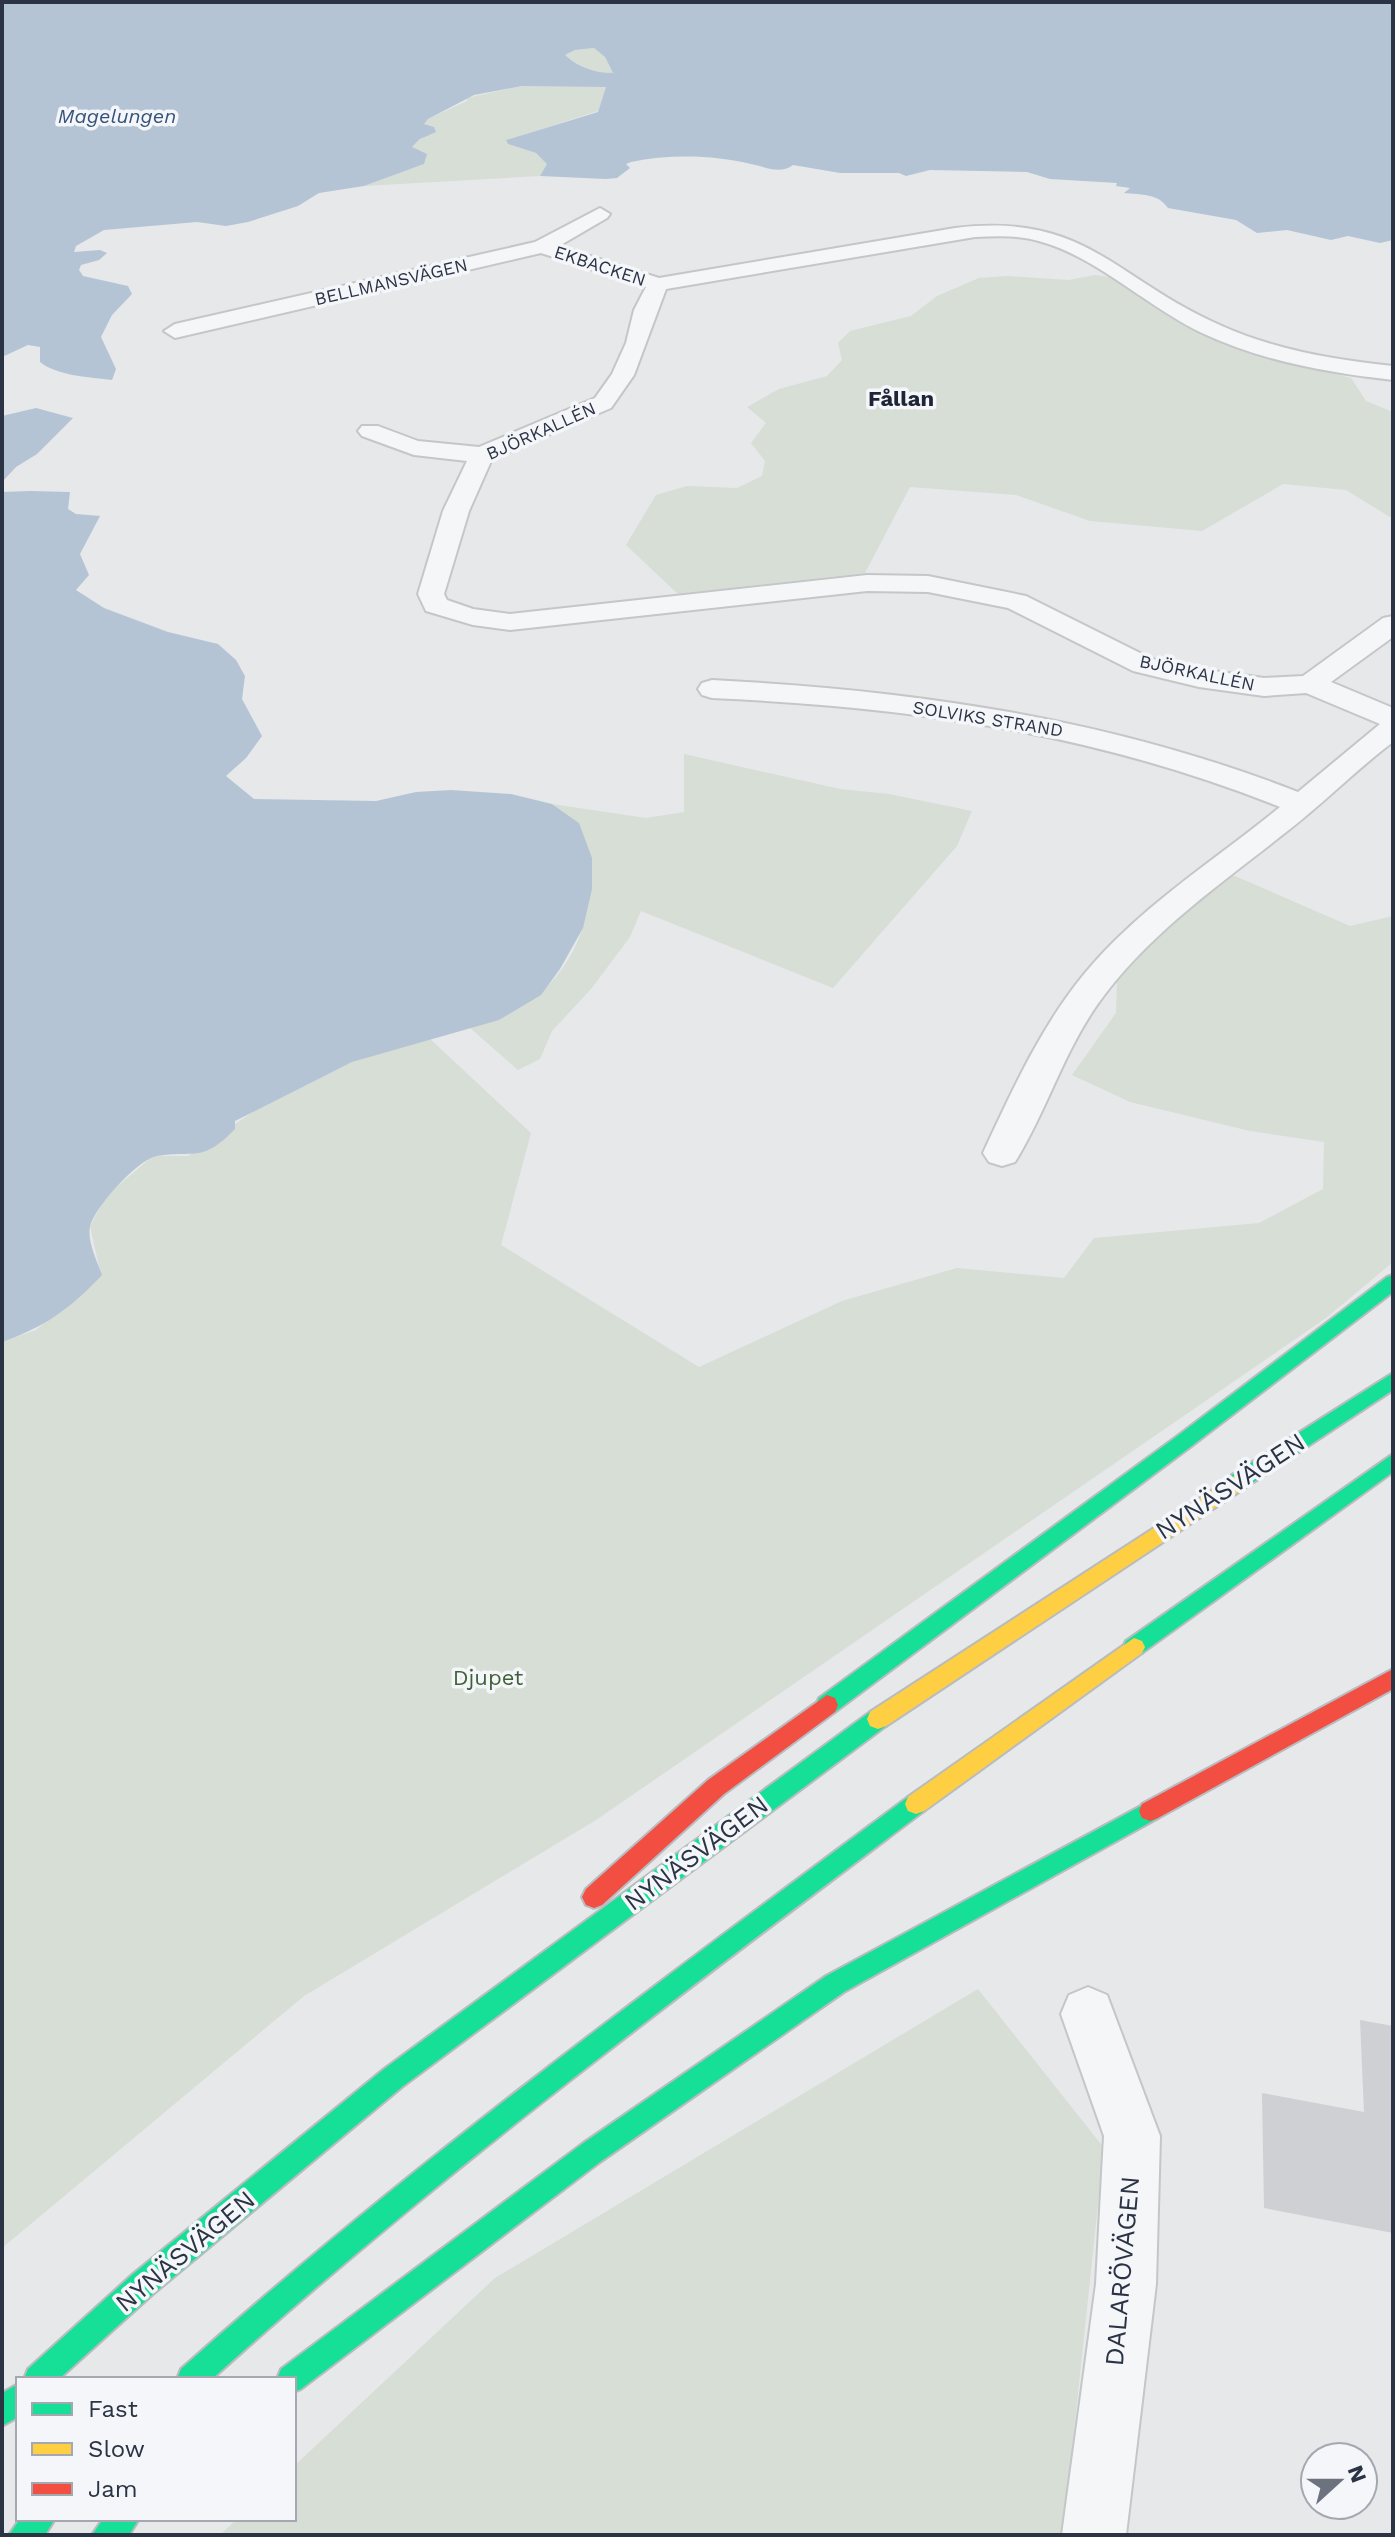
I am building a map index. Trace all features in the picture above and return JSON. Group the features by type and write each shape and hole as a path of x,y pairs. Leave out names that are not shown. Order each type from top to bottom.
{"highway":[{"path":"577,1912 716,1787 1103,1499 1236,1405 1393,1282"},
{"name":"NYNÄSVÄGEN","path":"40,2377 143,2284 393,2078 877,1719 1393,1380"},
{"path":"193,2377 245,2329 455,2151 939,1787 1393,1462"},
{"path":"294,2377 591,2153 835,1984 1393,1678"},
{"path":"393,2078 543,1943"},
{"path":"24,2535 39,2521"},
{"path":"107,2535 123,2521"}],"street":[{"name":"BELLMANSVÄGEN","path":"175,331 542,247 600,214"},
{"path":"658,284 748,273 965,233 1019,231 1063,241 1158,301 1262,349 1327,367 1393,373"},
{"name":"EKBACKEN","path":"542,247 658,284"},
{"name":"BJÖRKALLÉN","path":"658,284 649,298 637,343 623,375 603,403 482,455 465,485 433,581 431,594 436,605 478,620 510,622 867,583 928,584 1016,602 1143,665 1199,678 1264,687 1310,684 1393,719"},
{"path":"370,431 414,448 482,455"},
{"path":"1310,684 1393,624"},
{"name":"SOLVIKS STRAND","path":"712,689 798,692 1006,718 1146,750 1251,783 1301,804"},
{"path":"1002,1153 1040,1069 1096,982 1154,919 1393,728"},
{"name":"DALARÖVÄGEN","path":"1088,2014 1132,2136 1126,2284 1094,2535"}],"green space":[{"path":"594,48 605,57 613,73 588,68 565,55 575,50"},
{"path":"522,86 607,87 598,111 507,140 508,144 536,153 548,164 540,176 364,186 424,164 412,147 434,127 424,124 428,119 467,101 467,98"},
{"path":"1095,275 1109,277 1188,324 1298,364 1351,378 1366,401 1393,412 1393,519 1346,490 1283,484 1202,531 1090,521 1016,495 910,487 865,573 678,594 626,545 656,495 687,486 737,488 762,476 765,461 751,443 766,423 747,407 779,389 827,376 842,360 838,343 850,331 911,316 937,296 979,278 1007,276 1069,280"},
{"path":"684,754 840,789 889,794 972,811 957,846 833,988 641,911 630,937 591,989 552,1031 540,1059 518,1070 469,1027 507,1014 539,994 564,966 582,930 584,895 579,823 552,804 646,818 684,812"},
{"name":"Djupet","path":"1228,873 1350,926 1393,916 1393,1262 1326,1318 596,1820 304,1996 2,2248 2,1342 36,1330 101,1275 90,1226 107,1195 153,1156 188,1156 263,1105 352,1062 429,1038 531,1133 501,1245 699,1367 842,1301 957,1268 1064,1278 1094,1238 1259,1223 1323,1189 1324,1142 1250,1131 1130,1102 1072,1075 1116,1013 1117,982 1169,924"},
{"path":"978,1989 1104,2148 1063,2535 220,2535 235,2521 296,2521 296,2464 495,2278"}],"water":[{"name":"Magelungen","path":"2,2 1393,2 1393,240 1380,243 1348,236 1331,240 1287,230 1257,233 1236,220 1168,208 1154,197 1124,193 1130,188 1116,186 1117,183 1050,179 1027,172 930,170 906,176 899,173 840,173 793,165 778,170 722,159 676,157 631,162 626,164 630,168 617,178 540,176 547,164 536,153 508,144 506,140 598,112 606,87 522,86 474,95 428,119 424,124 434,127 436,132 420,139 412,147 427,154 424,164 364,186 319,193 298,206 248,222 226,226 197,222 104,230 76,246 74,252 100,250 107,253 99,260 81,265 79,270 83,276 128,286 132,294 112,315 101,337 116,369 112,380 74,375 47,367 40,362 40,347 28,345 2,357","holes":["594,48 605,57 613,73 587,68 565,55 575,50"]},
{"path":"36,408 73,418 37,454 16,467 2,482 2,416"},
{"path":"2,492 70,492 68,509 76,514 100,516 80,554 89,575 76,590 104,608 168,632 218,644 236,660 245,676 242,699 262,736 246,758 226,776 254,799 376,801 416,792 451,790 511,794 552,804 579,823 592,858 592,889 583,928 541,995 499,1020 352,1062 235,1121 235,1129 206,1151 157,1156 139,1166 99,1208 90,1227 91,1245 102,1275 56,1315 2,1342"}],"building":[{"path":"1360,2020 1393,2026 1393,2233 1264,2208 1262,2093 1364,2112"}],"traffic: fast":[{"path":"827,1705 1393,1282"},
{"path":"1239,1481 1393,1380"},
{"path":"1134,1647 1393,1462"},
{"path":"40,2377 143,2284 393,2078 878,1719"},
{"path":"193,2377 365,2227 455,2154 638,2012 916,1804"},
{"path":"294,2377 591,2153 835,1984 1150,1811"},
{"path":"2,2412 16,2400"},
{"path":"24,2535 39,2521"},
{"path":"107,2535 123,2521"}],"traffic: slow":[{"path":"878,1719 1239,1481"},
{"path":"916,1804 1134,1647"}],"traffic: jam":[{"path":"1150,1811 1393,1678"},
{"path":"594,1897 716,1787 827,1705"}],"district":[{"name":"Fållan","path":"901,398"}]}
